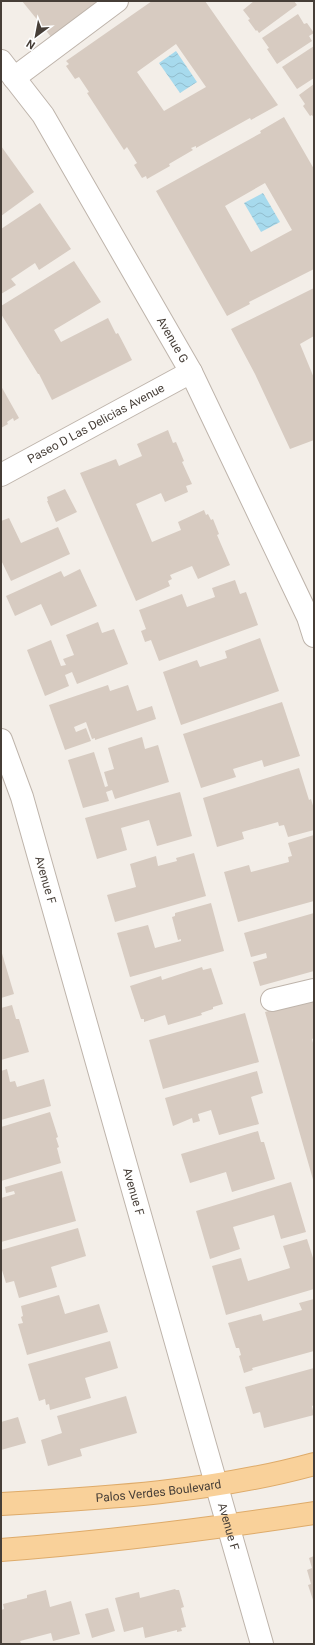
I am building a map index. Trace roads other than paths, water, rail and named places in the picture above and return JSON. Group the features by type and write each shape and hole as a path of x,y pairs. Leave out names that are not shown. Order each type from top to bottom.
{"main road":[{"name":"Palos Verdes Boulevard","path":"1,1504 121,1497 216,1485 314,1464"},
{"path":"1,1550 101,1541 228,1526 314,1513"}],"street":[{"path":"7,70 117,1"},
{"name":"Avenue G","path":"7,70 43,115 191,372 308,617 314,636"},
{"name":"Paseo D Las Delicias Avenue","path":"1,475 191,372"},
{"name":"Avenue F","path":"1,740 22,797 262,1644"},
{"path":"272,1000 314,990"}],"water":[{"path":"176,51 197,82 180,93 159,63"},
{"path":"263,193 280,222 261,232 244,203"}]}
